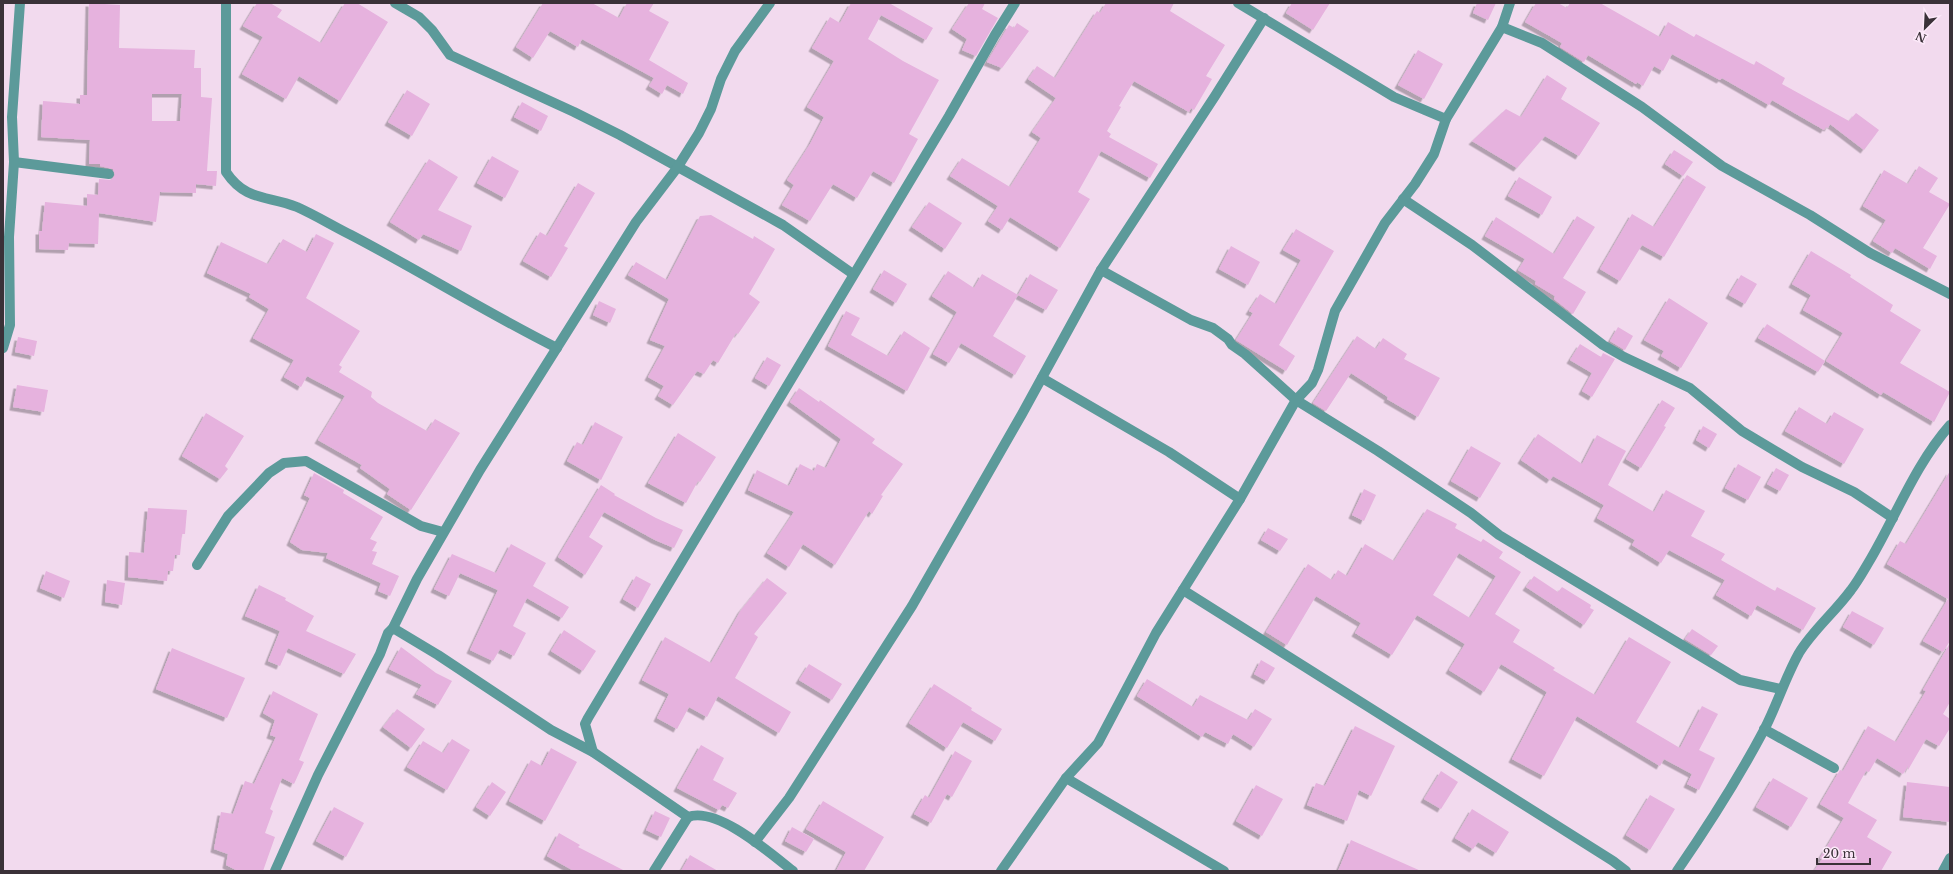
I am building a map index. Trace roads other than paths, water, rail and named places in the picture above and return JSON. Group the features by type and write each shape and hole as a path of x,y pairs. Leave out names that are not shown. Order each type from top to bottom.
{"street":[{"path":"3,348 10,325 9,237 14,162 12,117 20,3"},
{"path":"226,3 226,172 234,184 249,194 296,207 415,269 521,330 557,348"},
{"path":"395,3 419,17 432,30 450,55 574,112 620,135 783,226 853,274"},
{"path":"275,871 318,775 380,654 388,633 393,628 417,579 443,532 480,470 636,222 677,168 699,133 711,109 721,79 735,51 770,3"},
{"path":"593,752 585,724 588,718 949,116 1015,3"},
{"path":"1238,3 1394,97 1446,119"},
{"path":"1001,871 1066,778 1098,743 1156,633 1240,499 1296,400 1312,382 1318,370 1335,311 1385,223 1415,184 1434,154 1446,119 1502,27 1510,3"},
{"path":"755,842 788,798 912,606 1042,378 1101,270 1215,96 1264,18"},
{"path":"1502,27 1542,43 1642,107 1722,166 1810,215 1870,253 1950,294"},
{"path":"3,122 12,117"},
{"path":"14,162 109,174"},
{"path":"1403,200 1472,245 1603,345 1624,357 1690,388 1742,431 1802,467 1854,492 1893,518"},
{"path":"1101,270 1191,320 1213,328 1228,338 1232,345 1245,354 1296,400 1378,451 1465,509 1499,535 1669,639 1740,680 1781,689"},
{"path":"1042,378 1169,452 1240,499"},
{"path":"1677,871 1711,821 1764,729 1781,689 1800,652 1826,618 1850,591 1893,518 1912,479 1938,439 1950,425"},
{"path":"196,565 228,516 268,474 284,463 306,461 420,526 443,532"},
{"path":"1182,590 1626,871"},
{"path":"393,628 438,655 551,730 593,752 688,817"},
{"path":"1764,729 1834,768"},
{"path":"1066,778 1224,871"},
{"path":"654,871 688,817 696,814 714,817 755,842 793,871"},
{"path":"1943,871 1950,858"}]}
